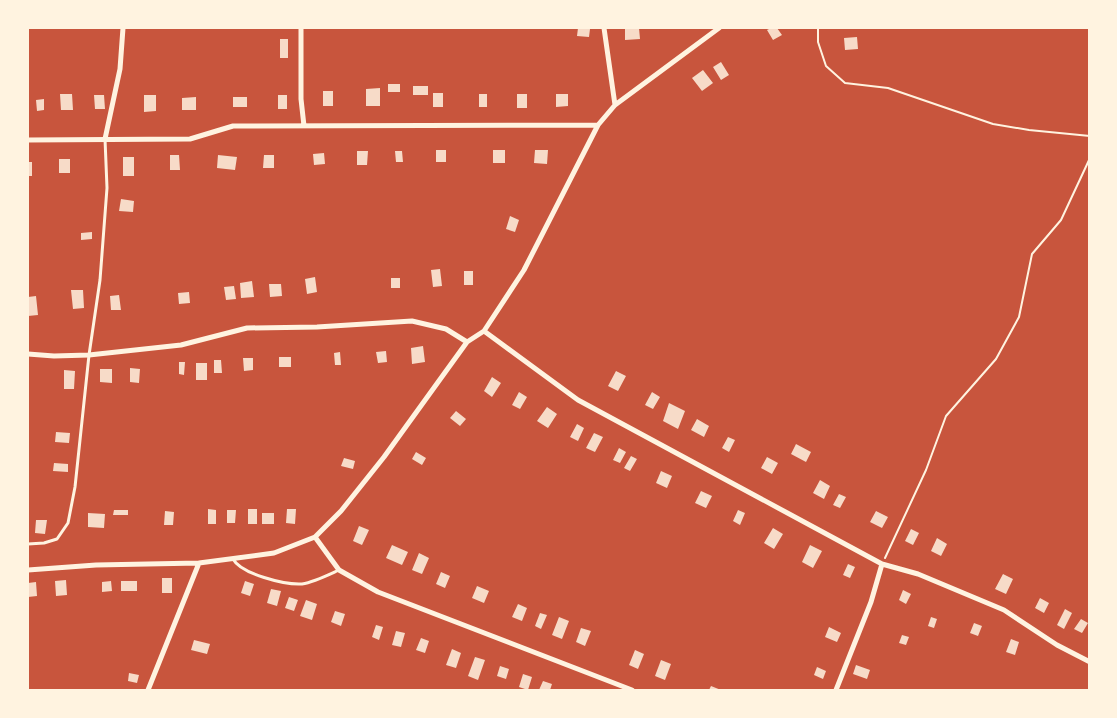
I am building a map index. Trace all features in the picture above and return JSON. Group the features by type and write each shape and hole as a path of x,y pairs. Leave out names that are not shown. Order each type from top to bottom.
{"street":[{"path":"105,139 120,69 123,28"},
{"path":"300,28 301,99 304,126"},
{"path":"604,28 615,105"},
{"path":"28,570 96,565 199,563 234,559 274,553 315,537 341,511 378,464 467,342 484,331 524,270 598,124 615,105 719,28"},
{"path":"28,140 190,139 233,126 598,124"},
{"path":"28,354 54,356 89,355 181,345 247,328 317,327 412,321 446,330 467,342"},
{"path":"484,331 578,400 882,564 918,574 1004,610 1057,645 1090,662"},
{"path":"315,537 339,570 378,592 632,690"},
{"path":"148,690 199,563"},
{"path":"836,690 871,602 882,564"}],"lane":[{"path":"28,544 44,543 57,538 68,523 75,487 89,355 100,280 107,188 105,139"},
{"path":"234,559 236,565 248,571 284,583 302,584 339,570"}],"path":[{"path":"818,28 818,42 826,66 846,83 888,88 993,124 1029,130 1090,136"},
{"path":"882,564 926,470 946,416 996,359 1019,318 1032,254 1061,220 1090,158"}],"building":[{"path":"578,28 590,29 589,37 577,36"},
{"path":"639,28 640,39 625,40 625,29"},
{"path":"777,28 782,35 773,40 767,30"},
{"path":"857,37 858,49 845,50 844,38"},
{"path":"280,39 288,39 288,58 280,58"},
{"path":"721,62 729,75 721,80 713,67"},
{"path":"703,70 713,83 702,91 692,78"},
{"path":"388,84 400,84 400,92 388,92"},
{"path":"413,86 428,86 428,95 413,95"},
{"path":"380,88 380,106 366,106 366,89"},
{"path":"323,91 333,91 333,106 323,106"},
{"path":"433,93 443,93 443,107 433,107"},
{"path":"60,94 72,94 73,110 61,110"},
{"path":"479,94 487,94 487,107 479,107"},
{"path":"517,94 527,94 527,108 517,108"},
{"path":"556,94 568,94 568,106 556,107"},
{"path":"94,95 104,95 105,109 95,109"},
{"path":"144,95 156,95 156,111 144,112"},
{"path":"278,95 287,95 287,109 278,109"},
{"path":"196,97 196,110 182,110 182,98"},
{"path":"233,97 247,97 247,107 233,107"},
{"path":"44,99 44,110 37,111 36,100"},
{"path":"436,150 446,150 446,162 436,162"},
{"path":"493,150 505,150 505,163 493,163"},
{"path":"535,150 548,150 547,164 534,163"},
{"path":"357,151 368,151 367,165 357,165"},
{"path":"395,151 402,151 403,162 396,162"},
{"path":"324,153 325,164 314,165 313,154"},
{"path":"170,155 179,155 180,170 170,170"},
{"path":"218,155 237,157 235,170 217,168"},
{"path":"264,155 274,155 274,168 263,168"},
{"path":"123,157 134,157 134,176 123,176"},
{"path":"59,159 70,159 70,173 59,173"},
{"path":"28,162 32,162 32,176 28,176"},
{"path":"121,199 134,201 133,212 119,211"},
{"path":"510,216 519,220 515,232 506,229"},
{"path":"92,232 92,239 81,240 81,233"},
{"path":"440,269 442,286 433,287 431,270"},
{"path":"464,271 473,271 473,285 464,285"},
{"path":"315,277 317,292 307,294 305,279"},
{"path":"391,278 400,278 400,288 391,288"},
{"path":"252,281 254,297 241,298 240,283"},
{"path":"269,284 281,284 282,296 270,297"},
{"path":"234,286 236,299 226,300 224,287"},
{"path":"71,290 83,290 84,308 73,309"},
{"path":"189,292 190,303 179,304 178,293"},
{"path":"119,295 121,310 111,310 110,296"},
{"path":"36,296 38,315 28,316 28,297"},
{"path":"423,346 425,362 412,364 411,348"},
{"path":"386,351 387,362 378,363 376,352"},
{"path":"340,352 341,365 335,365 334,353"},
{"path":"279,357 291,357 291,367 279,367"},
{"path":"243,358 253,358 253,370 244,371"},
{"path":"214,360 221,360 222,373 214,373"},
{"path":"179,362 185,362 184,375 179,374"},
{"path":"196,363 207,363 207,380 196,380"},
{"path":"130,368 140,369 139,383 130,382"},
{"path":"100,369 112,369 112,383 100,382"},
{"path":"64,370 75,371 74,389 64,389"},
{"path":"616,371 626,376 618,391 608,386"},
{"path":"492,377 501,383 492,397 484,391"},
{"path":"519,392 527,397 520,409 512,405"},
{"path":"652,392 660,397 653,409 645,405"},
{"path":"669,403 685,411 678,429 663,421"},
{"path":"547,407 557,414 548,428 537,421"},
{"path":"456,411 466,419 460,426 450,418"},
{"path":"697,419 709,426 704,437 691,430"},
{"path":"577,424 584,428 578,441 570,437"},
{"path":"56,432 70,433 69,443 55,442"},
{"path":"594,433 603,437 595,452 586,448"},
{"path":"728,437 735,440 729,452 722,448"},
{"path":"796,444 811,452 806,462 791,454"},
{"path":"619,448 626,452 620,463 613,460"},
{"path":"416,452 426,458 422,465 412,459"},
{"path":"631,456 637,459 630,471 624,468"},
{"path":"767,457 778,463 772,474 761,468"},
{"path":"344,458 355,461 353,469 341,466"},
{"path":"54,463 68,464 68,472 53,471"},
{"path":"661,471 672,476 667,488 656,483"},
{"path":"820,480 830,486 824,499 813,493"},
{"path":"701,491 712,496 706,508 695,503"},
{"path":"839,494 846,497 840,508 833,505"},
{"path":"208,509 216,510 216,524 208,524"},
{"path":"248,509 257,509 257,524 248,524"},
{"path":"287,509 296,509 295,524 286,523"},
{"path":"114,510 128,510 128,515 113,515"},
{"path":"227,510 236,510 235,523 227,523"},
{"path":"738,510 745,513 740,525 733,521"},
{"path":"165,511 174,512 173,525 164,525"},
{"path":"876,511 888,517 882,528 870,522"},
{"path":"88,513 105,514 104,528 88,527"},
{"path":"262,513 274,513 274,524 262,524"},
{"path":"36,520 47,520 45,534 35,533"},
{"path":"359,526 369,530 362,545 353,541"},
{"path":"773,528 783,534 774,549 764,543"},
{"path":"911,529 919,533 913,545 905,541"},
{"path":"937,538 947,544 941,556 931,551"},
{"path":"392,545 408,552 402,565 386,558"},
{"path":"810,545 822,551 813,568 802,562"},
{"path":"419,553 429,558 422,574 412,570"},
{"path":"848,564 855,567 850,578 843,575"},
{"path":"441,572 450,576 445,588 436,584"},
{"path":"1003,574 1013,579 1006,594 995,589"},
{"path":"162,578 172,578 172,593 162,593"},
{"path":"66,580 67,595 56,596 55,581"},
{"path":"111,581 112,591 102,592 102,582"},
{"path":"121,581 137,581 137,591 121,591"},
{"path":"245,581 254,584 250,596 241,593"},
{"path":"36,582 37,596 28,597 28,583"},
{"path":"477,586 489,591 484,603 472,598"},
{"path":"271,589 281,591 277,606 267,603"},
{"path":"903,590 911,594 906,604 899,600"},
{"path":"289,597 298,600 294,611 285,608"},
{"path":"1040,598 1049,603 1044,613 1035,608"},
{"path":"306,600 317,604 312,620 300,616"},
{"path":"518,604 527,608 522,621 512,617"},
{"path":"1065,609 1072,613 1064,629 1057,625"},
{"path":"335,611 345,614 341,626 331,622"},
{"path":"540,613 547,615 541,629 535,626"},
{"path":"559,617 569,621 562,639 552,635"},
{"path":"931,617 937,619 934,628 928,626"},
{"path":"1081,619 1088,623 1082,633 1074,629"},
{"path":"974,623 982,626 978,636 970,633"},
{"path":"376,625 383,627 379,640 372,637"},
{"path":"829,627 841,633 837,642 825,637"},
{"path":"581,628 591,631 585,646 576,642"},
{"path":"396,631 405,633 401,647 392,645"},
{"path":"902,635 909,637 906,645 899,643"},
{"path":"421,638 429,641 425,653 416,650"},
{"path":"1011,639 1019,642 1015,655 1006,652"},
{"path":"194,640 210,644 207,654 191,650"},
{"path":"452,649 461,653 456,668 446,665"},
{"path":"635,650 644,654 638,669 629,665"},
{"path":"475,657 485,660 478,680 468,676"},
{"path":"661,660 671,664 665,680 655,676"},
{"path":"856,665 870,670 867,679 853,674"},
{"path":"500,666 509,669 506,679 497,676"},
{"path":"817,667 826,671 823,679 814,675"},
{"path":"129,673 139,675 137,683 128,681"},
{"path":"523,674 532,677 528,690 519,687"},
{"path":"543,681 552,684 550,690 539,690"},
{"path":"711,686 721,690 709,690"}]}
